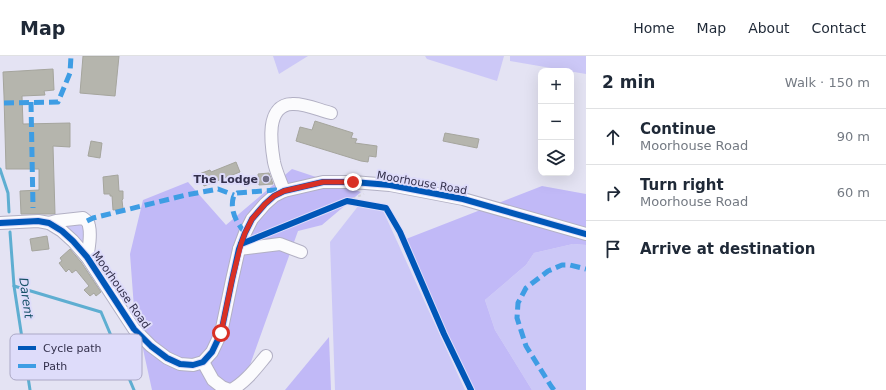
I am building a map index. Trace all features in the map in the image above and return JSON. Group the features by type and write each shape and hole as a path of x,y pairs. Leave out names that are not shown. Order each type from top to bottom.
{"street":[{"path":"284,191 274,163 272,122 275,115 285,105 290,104 298,104 331,113"},
{"name":"Moorhouse Road","path":"142,337 151,346 168,358 180,364 193,365 203,362 212,352 221,333 239,249 245,233 252,219 265,204 274,196 284,191 323,182 353,182 390,185 463,199 586,234"},
{"path":"49,224 56,221 83,218 89,226 89,246 87,257"},
{"name":"Moorhouse Road","path":"0,223 38,222 49,224 62,231 87,257 134,329 139,334"},
{"path":"239,249 280,244 301,252"},
{"path":"203,362 213,380 222,387 230,390 237,387 256,369 266,356"}],"shaded area":[{"path":"273,56 308,56 279,74"},
{"path":"425,56 504,56 497,81 427,59"},
{"path":"510,56 586,56 586,74 574,72 574,68 551,68 510,61"},
{"path":"292,169 361,192 322,225 298,231 241,390 152,390 142,344 142,334 140,334 134,308 130,254 143,200 188,182 226,225"},
{"path":"542,186 586,194 586,245 573,244 534,253 526,265 485,300 495,330 532,390 472,390 406,239"},
{"path":"380,204 465,390 335,390 330,242 359,205"},
{"path":"80,222 84,225 86,246 59,224"},
{"path":"573,244 586,245 586,390 532,390 495,330 485,300 526,265 534,253"},
{"path":"329,337 331,390 285,390"}],"building":[{"path":"83,56 119,56 115,96 80,93"},
{"path":"53,69 54,90 44,91 45,95 22,96 23,124 70,123 70,147 53,146 55,214 21,214 20,191 39,190 39,169 6,169 3,72"},
{"path":"315,121 353,133 351,138 357,139 355,143 377,146 376,157 369,156 368,162 361,161 296,141 300,127 312,130"},
{"path":"445,133 479,139 477,148 443,141"},
{"path":"91,141 102,143 100,158 88,156"},
{"path":"236,162 240,172 204,186 199,174 210,170 211,172"},
{"name":"The Lodge","path":"269,173 273,184 259,185 258,174"},
{"path":"118,175 119,191 123,191 123,209 113,210 112,196 110,196 110,194 104,194 103,177"},
{"path":"47,236 49,249 32,251 30,239"},
{"path":"70,249 81,262 101,292 96,296 94,293 90,296 84,290 89,286 76,270 72,273 69,269 66,272 59,263 62,261 60,258"}],"waterway":[{"name":"Darent","path":"0,169 8,193 9,212"},
{"name":"Darent","path":"10,232 14,286 21,334"},
{"path":"14,286 101,312 110,334"},
{"name":"Darent","path":"28,380 30,390"},
{"path":"130,380 134,390"}],"marked path":[{"path":"4,103 58,102 70,73 71,56"},
{"path":"31,102 33,208"},
{"path":"87,221 93,218 186,195 218,189 234,195"},
{"path":"245,233 234,215 232,205 234,195 237,193 275,190 282,191"},
{"path":"554,390 526,346 517,318 518,303 526,288 548,271 562,265 570,265 586,269"}],"cycle path":[{"path":"142,337 167,358 180,364 193,365 203,362 212,352 221,333 239,249 245,233 252,219 265,204 274,196 284,191 323,182 353,182 390,185 463,199 586,234"},
{"path":"241,244 347,201 386,208 400,232 444,334 471,390"},
{"path":"0,223 38,221 49,223 62,231 87,257 134,329 139,334"}],"place":[{"name":"The Lodge","path":"266,179"}],"route":[{"path":"221,333 239,249 252,219 265,204 274,196 284,191 323,182 353,182"}]}
